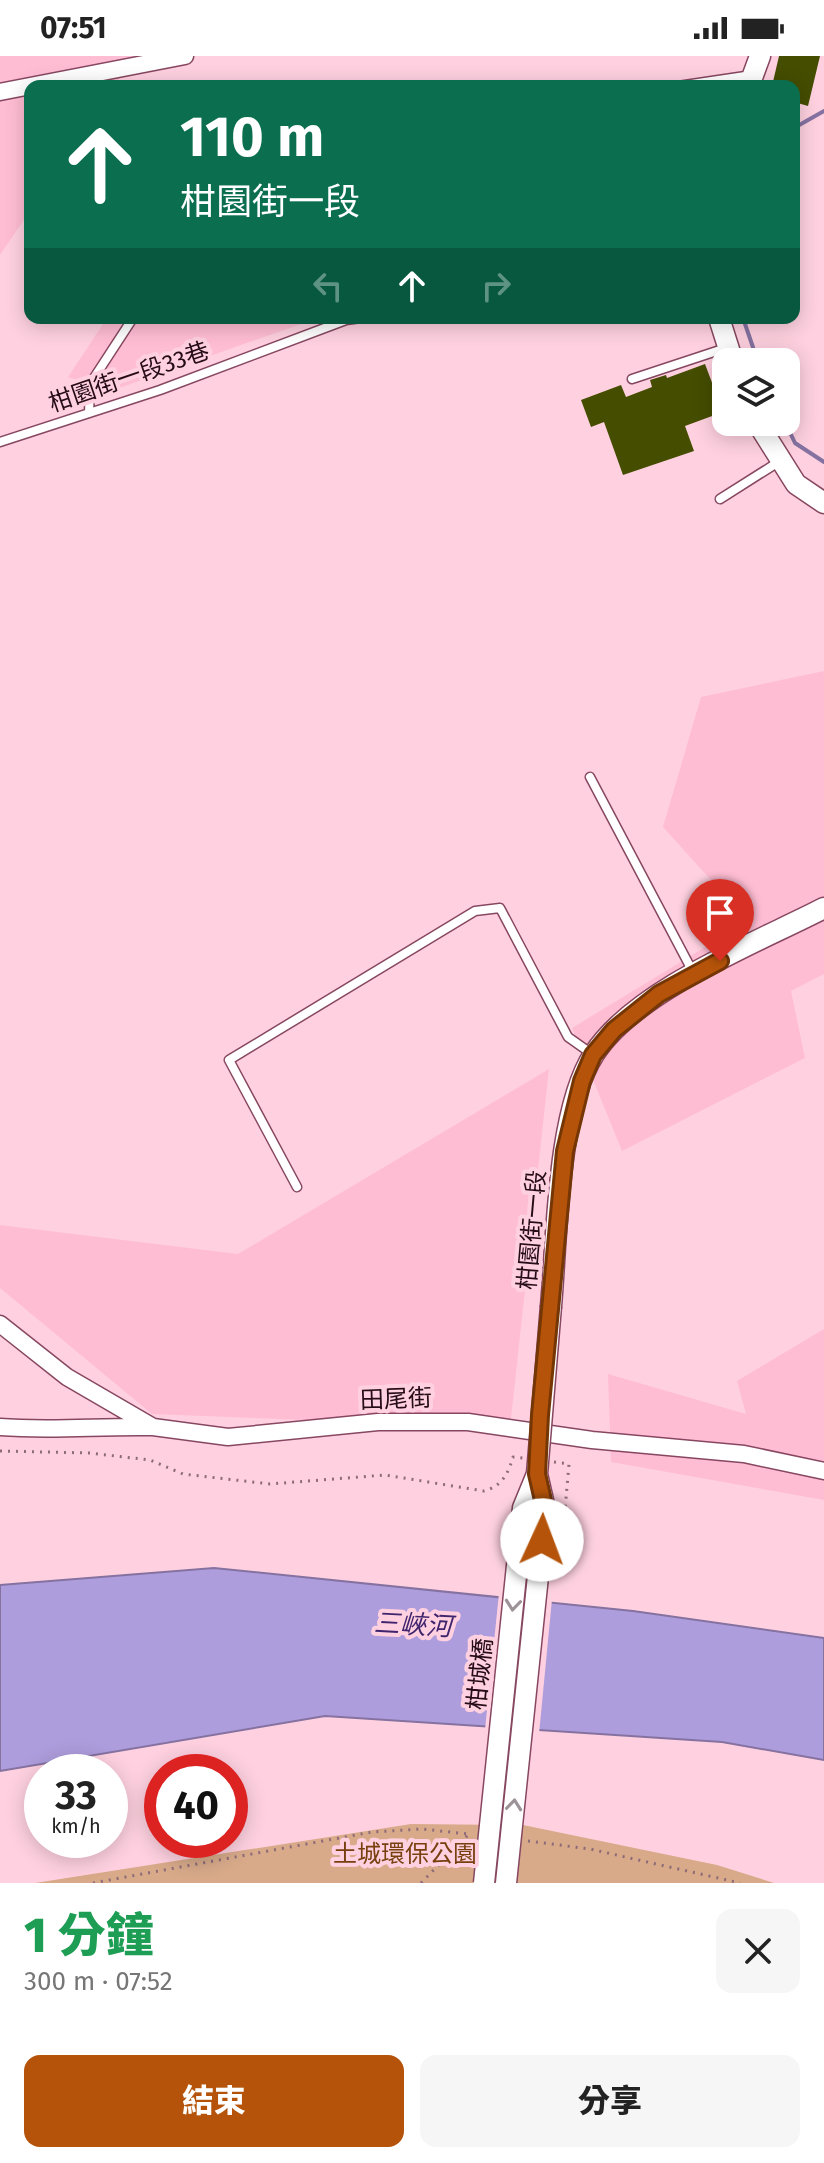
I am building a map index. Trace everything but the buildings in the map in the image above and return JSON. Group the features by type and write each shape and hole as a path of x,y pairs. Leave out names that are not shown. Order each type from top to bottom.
{"street":[{"path":"62,80 185,56"},
{"path":"0,92 24,87"},
{"path":"721,324 728,348"},
{"path":"765,436 796,484 824,503"},
{"name":"柑園街一段","path":"551,1306 565,1151 582,1081 593,1055 641,1007 694,974 824,908"},
{"name":"柑城橋","path":"484,1883 523,1508 535,1464 551,1306"},
{"name":"田尾街","path":"0,1324 67,1377 153,1427 228,1437 378,1422 468,1422 592,1440 744,1454 824,1471"},
{"path":"0,1427 52,1432 107,1426 153,1427"},
{"name":"柑城橋","path":"506,1883 545,1509 535,1464"}],"lane":[{"path":"711,80 755,72"},
{"path":"89,413 90,384 129,324"},
{"name":"柑園街一段33巷","path":"0,442 335,324"},
{"path":"632,379 712,359"},
{"path":"720,499 780,461"},
{"path":"590,777 694,974"},
{"path":"297,1187 229,1060 475,911 500,908 568,1037 593,1055"}],"path":[{"path":"0,1451 89,1453 150,1460 183,1474 270,1484 385,1475 484,1491 496,1488 508,1474 513,1457 535,1464 569,1464 562,1544 554,1543"},
{"path":"93,1883 372,1832 422,1829 482,1836"},
{"path":"421,1883 468,1834"},
{"path":"527,1841 590,1849 740,1883"}],"shaded area":[{"path":"0,56 134,56 118,80 24,80 24,220 0,255"},
{"path":"103,324 301,324 108,392 68,377"},
{"path":"824,671 824,974 791,991 805,1058 622,1151 572,1028 748,921 663,827 701,697"},
{"path":"549,1069 510,1428 152,1414 0,1288 0,1225 238,1254"},
{"path":"824,1329 824,1500 611,1462 608,1374 746,1414 737,1381"}],"green space":[{"name":"土城環保公園","path":"411,1824 523,1825 717,1865 774,1883 35,1883 194,1858 248,1858 248,1850"}],"water":[{"name":"三峽河","path":"214,1568 633,1611 824,1638 824,1760 722,1742 325,1716 100,1754 24,1754 24,1767 0,1771 0,1585"}],"pier":[{"path":"499,1593 552,1599 539,1734 485,1730"}],"waterway":[{"path":"800,125 824,111"},
{"path":"745,324 753,348"},
{"path":"792,436 795,443 824,462"}],"route":[{"path":"542,1540 545,1509 537,1474 540,1415 565,1151 582,1081 593,1055 614,1030 659,994 720,961"}]}
